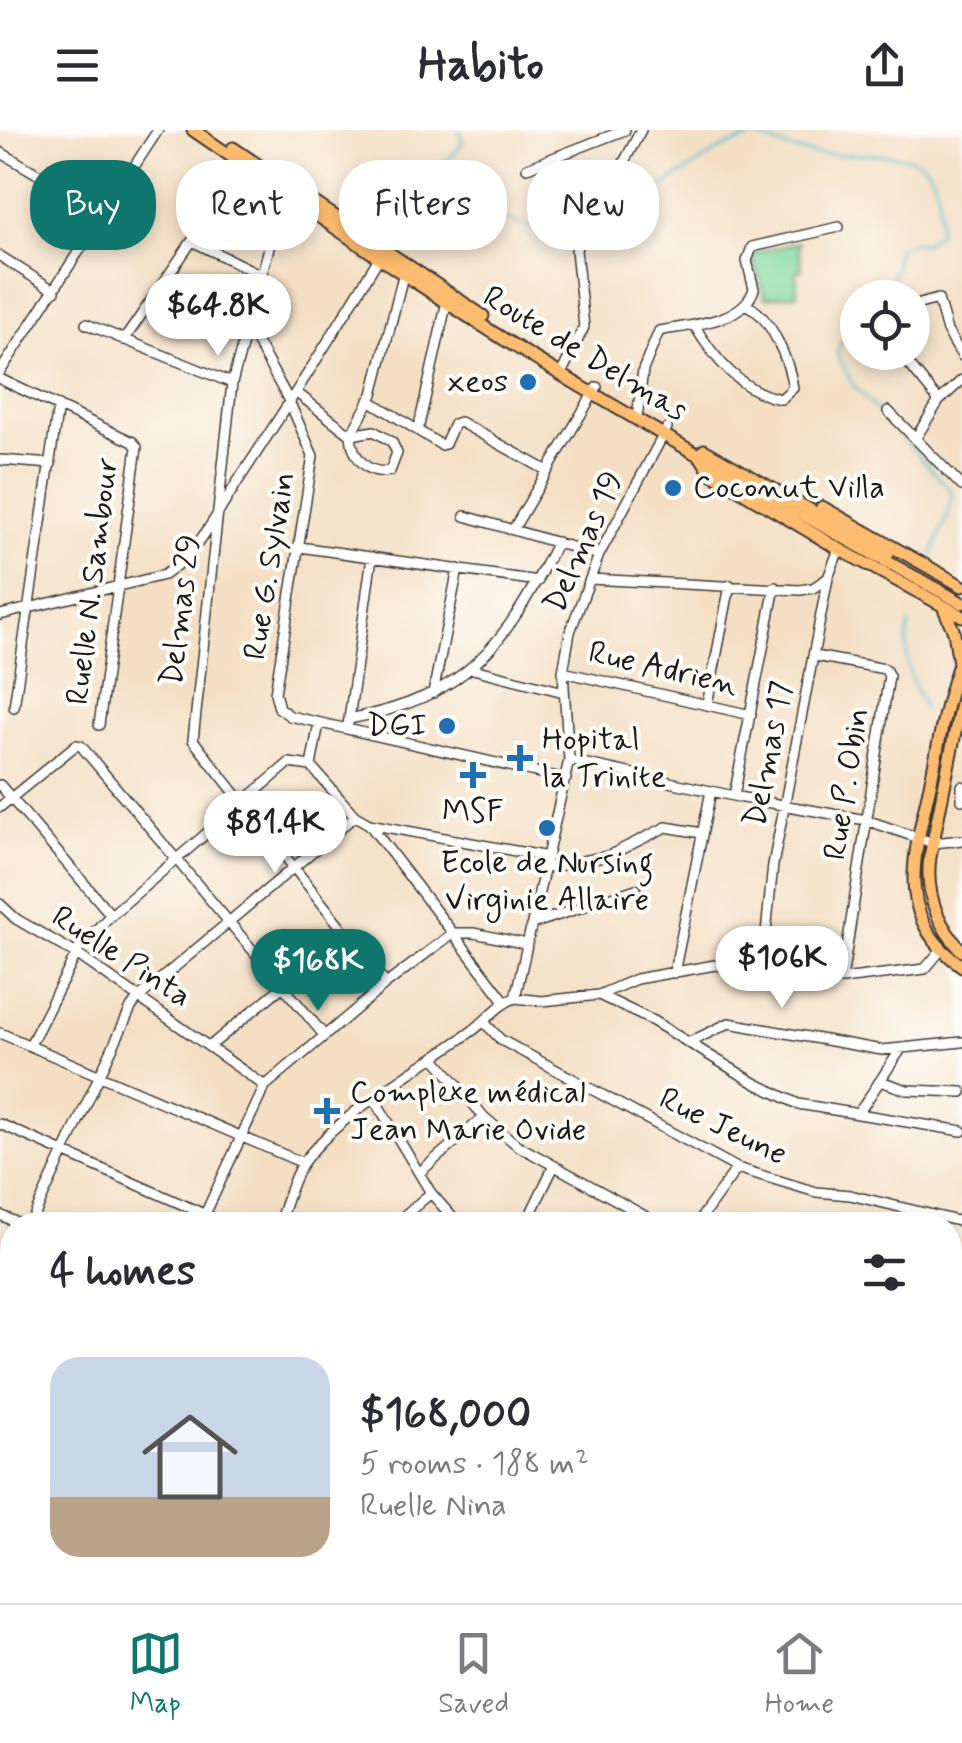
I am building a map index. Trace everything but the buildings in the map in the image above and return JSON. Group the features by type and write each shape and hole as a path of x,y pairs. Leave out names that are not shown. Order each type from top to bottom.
{"main road":[{"name":"Route de Delmas","path":"193,130 241,160"},
{"name":"Route de Delmas","path":"206,130 247,160"},
{"name":"Route de Delmas","path":"319,211 562,370 844,540 962,604"},
{"path":"961,587 722,452 703,453 711,473 844,540 962,616"},
{"name":"Route de Delmas","path":"844,540 961,587"},
{"path":"942,606 961,660 917,837 913,878 921,921 941,950 962,966"},
{"path":"962,698 932,842 929,890 938,918 962,951"}],"street":[{"path":"139,160 157,130"},
{"path":"546,160 611,132 625,130"},
{"path":"562,370 584,327 576,260 579,240 641,130"},
{"path":"0,152 30,170"},
{"path":"638,415 644,370 659,331 694,325 746,305 754,289 747,261 752,247 839,227"},
{"path":"124,340 192,241 261,275"},
{"path":"14,707 58,406 0,376 4,355 82,250"},
{"name":"Delmas 29","path":"268,250 232,383 192,733 194,745 386,984"},
{"path":"0,615 118,587 174,568 200,542 381,253"},
{"path":"1,258 55,291"},
{"path":"293,397 351,436 374,431 392,442 397,453 390,470 374,470 358,460 351,436 369,400 405,268"},
{"path":"418,430 448,297"},
{"path":"930,300 938,298 947,331 962,356"},
{"path":"694,325 722,366 759,392 781,400 792,388 789,372 758,312 746,305"},
{"path":"86,324 232,383"},
{"name":"Rue G. Sylvain","path":"248,326 293,397 314,456 274,692 279,708 290,716 319,723"},
{"path":"914,370 939,401"},
{"path":"915,439 939,401 962,380"},
{"path":"514,528 595,390"},
{"path":"369,400 443,445 454,424 460,422 546,470"},
{"name":"Ruelle N. Sambour","path":"58,406 136,444 100,725"},
{"path":"888,411 962,486"},
{"name":"Delmas 19","path":"510,1000 532,924 569,760 563,672 570,632 599,554 665,431"},
{"path":"0,460 51,464"},
{"path":"465,516 599,554"},
{"name":"Delmas 17","path":"762,971 773,865 784,806 828,578 844,540"},
{"path":"348,723 433,693 474,669 508,627 538,581 557,542"},
{"path":"300,546 538,581"},
{"path":"348,723 372,557"},
{"path":"433,693 458,569"},
{"path":"590,579 813,588 828,578"},
{"path":"707,705 730,585"},
{"path":"734,796 776,587"},
{"name":"Rue P. Obin","path":"815,656 885,668 889,673 842,979"},
{"path":"474,669 564,692"},
{"name":"Rue Adrien","path":"563,672 751,715"},
{"path":"311,766 319,723 348,723 566,778"},
{"path":"0,806 78,745 324,1035"},
{"path":"569,760 866,820 932,842 962,840"},
{"path":"30,1046 74,952 111,915 290,763 311,766 355,816 369,824 547,862 608,856 666,827 702,833"},
{"path":"0,784 111,915"},
{"path":"962,786 962,800"},
{"path":"674,973 711,791"},
{"path":"36,1212 138,998 355,816"},
{"path":"369,824 452,933 510,1000"},
{"path":"532,924 636,889"},
{"name":"Ruelle Pinta","path":"0,904 16,919 74,952 265,1086"},
{"path":"206,1212 265,1086 324,1035 452,933 474,933 527,944"},
{"path":"283,1212 303,1163 346,1122 510,1000 542,1002 599,996 636,979 715,965 842,979 925,969 941,950"},
{"path":"210,1046 282,986"},
{"name":"Rue Jeune","path":"599,996 798,1104 962,1131"},
{"name":"Rue Jeune","path":"484,1022 501,1040 737,1168 816,1192 850,1195 921,1212"},
{"path":"688,1044 729,1022 816,1039 901,1049 962,1042"},
{"path":"0,1033 303,1163"},
{"path":"858,1114 901,1049"},
{"path":"435,1058 484,1117 517,1146 637,1212"},
{"path":"880,1082 907,1090 962,1092"},
{"path":"375,1100 431,1192 448,1212"},
{"path":"419,1173 484,1117"},
{"path":"0,1124 201,1212"},
{"path":"532,1212 554,1166"},
{"path":"705,1212 737,1168"},
{"path":"410,1212 431,1192"},
{"path":"962,1345 962,1354"}],"green space":[{"path":"798,242 802,270 796,271 797,294 765,298 751,254"}],"waterway":[{"path":"459,130 463,142 428,184 462,203 527,225"},
{"path":"752,130 755,136 799,151 903,157 930,171 938,197 938,232 924,243 910,242 897,249 891,280"},
{"path":"659,189 721,149 755,136"},
{"path":"840,344 840,360"},
{"path":"845,370 854,386 952,492 932,557"},
{"path":"909,624 909,667 924,708"}],"place":[{"name":"xeos","path":"528,382"},
{"name":"Coconut Villa","path":"673,488"},
{"name":"DGI","path":"447,726"},
{"name":"Hopital la Trinite","path":"520,758"},
{"name":"MSF","path":"473,775"},
{"name":"Ecole de Nursing Virginie Allaire","path":"547,828"},
{"name":"Complexe médical Jean Marie Ovide","path":"327,1111"}]}
